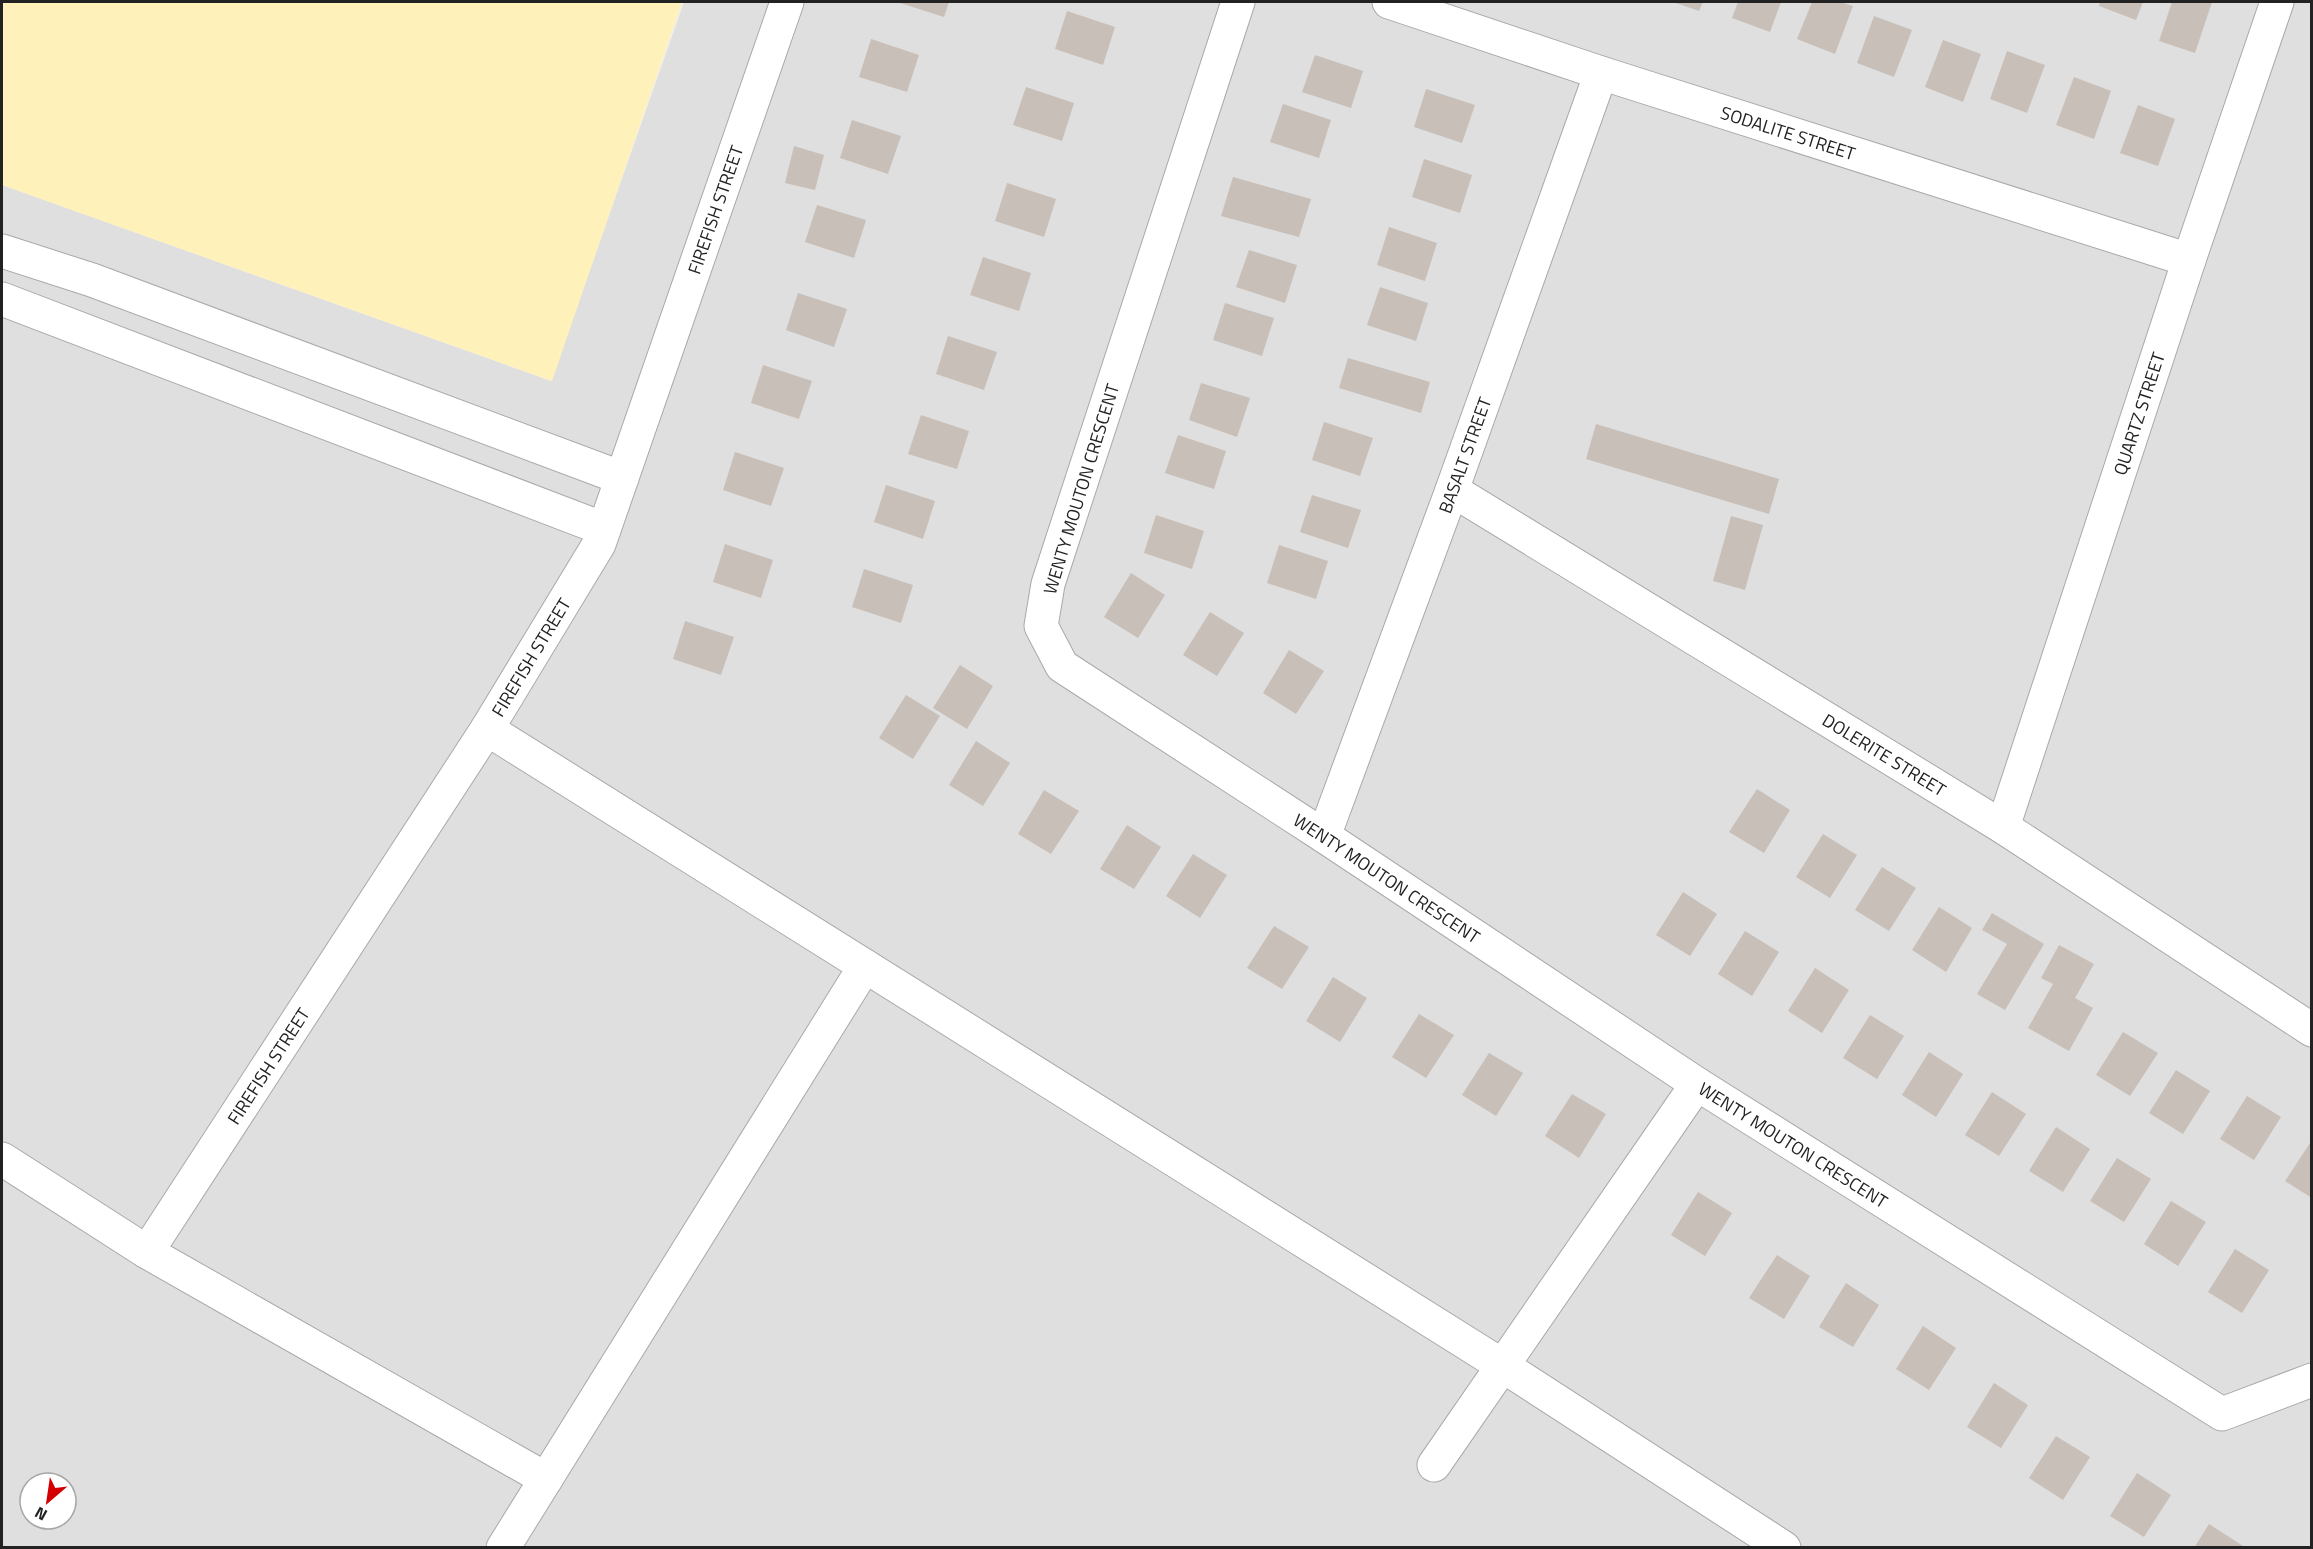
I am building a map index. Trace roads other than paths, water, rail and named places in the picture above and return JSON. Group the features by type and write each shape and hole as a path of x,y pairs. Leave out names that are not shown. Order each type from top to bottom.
{"street":[{"name":"FIREFISH STREET","path":"147,1252 487,729 599,544 787,2"},
{"name":"WENTY MOUTON CRESCENT","path":"1238,2 1048,584 1041,626 1062,666 1324,836 1697,1084 2222,1414 2312,1380"},
{"name":"SODALITE STREET","path":"1389,2 1600,73 2189,260"},
{"name":"QUARTZ STREET","path":"2003,827 2189,260 2277,2"},
{"name":"BASALT STREET","path":"1324,836 1452,490 1600,73"},
{"path":"2,251 103,284 622,478"},
{"path":"2,299 604,529"},
{"name":"DOLERITE STREET","path":"1452,490 2003,827 2312,1030"},
{"path":"487,729 1503,1366 1784,1548"},
{"path":"503,1548 865,966"},
{"path":"1434,1465 1697,1084"},
{"path":"2,1159 147,1252 546,1479"}]}
